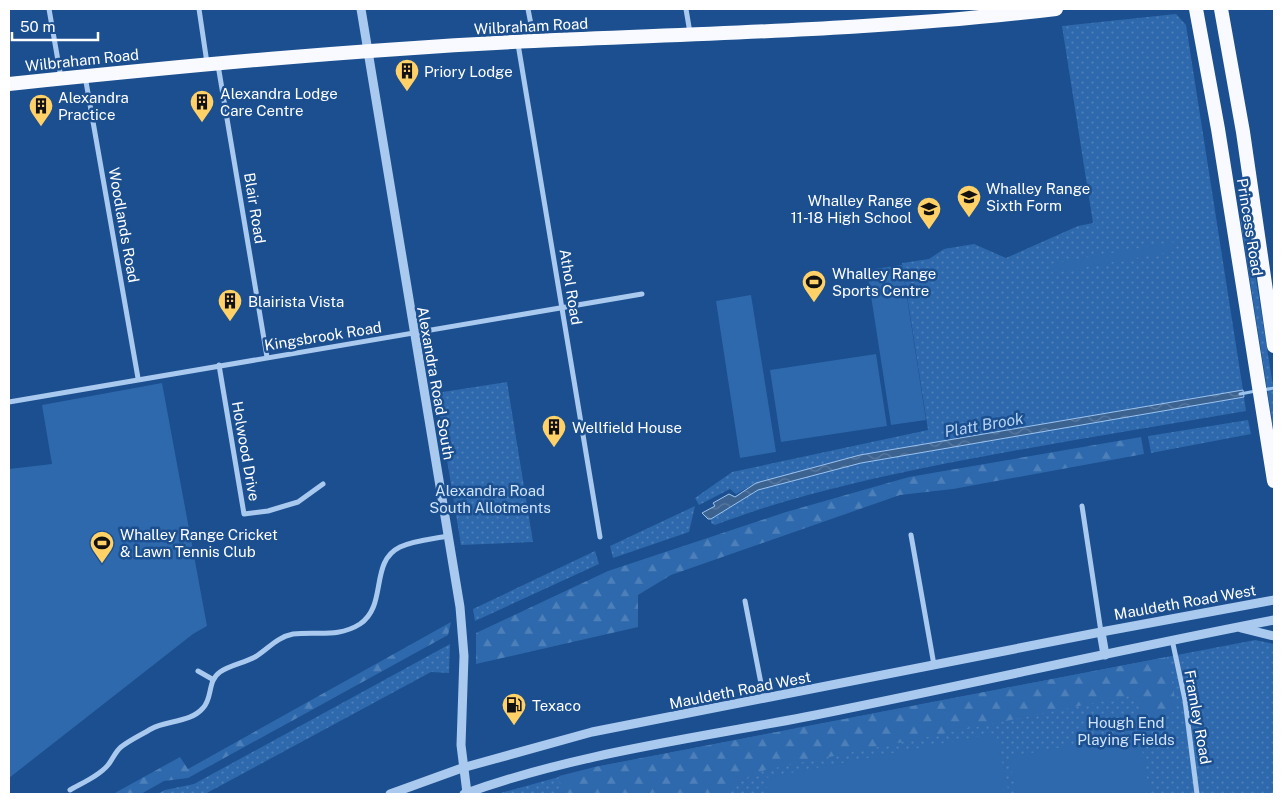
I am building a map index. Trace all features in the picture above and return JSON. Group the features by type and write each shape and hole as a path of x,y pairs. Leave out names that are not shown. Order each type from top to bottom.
{"highway":[{"name":"Wilbraham Road","path":"9,84 212,63 534,41 690,36 930,21 1056,9"},
{"name":"Princess Road","path":"1196,9 1218,129 1274,480"},
{"name":"Princess Road","path":"1221,9 1243,132 1274,346"}],"street":[{"path":"49,9 61,78"},
{"name":"Blair Road","path":"199,9 212,63 267,357"},
{"name":"Alexandra Road South","path":"361,9 460,607 464,656 461,724 462,768 466,794"},
{"path":"528,9 534,41"},
{"path":"686,9 690,36"},
{"name":"Athol Road","path":"518,42 600,537"},
{"name":"Woodlands Road","path":"85,76 138,378"},
{"name":"Kingsbrook Road","path":"9,402 138,378 642,294"},
{"name":"Holwood Drive","path":"219,365 244,514 268,511 298,502 323,484"},
{"path":"1082,506 1101,632"},
{"path":"911,535 934,666"},
{"path":"70,790 108,765 121,747 153,728 167,722 183,720 204,708 209,696 212,679 220,671 255,657 280,638 293,634 337,633 361,623 370,614 376,603 379,594 378,580 390,554 407,545 448,536"},
{"name":"Mauldeth Road West","path":"390,794 462,768 592,732 1274,600"},
{"path":"746,601 764,700"},
{"path":"466,794 529,773 655,744 916,695 1274,620"},
{"path":"1237,627 1274,636"},
{"name":"Mauldeth Road West","path":"1101,632 1106,655"},
{"name":"Framley Road","path":"1173,644 1185,700 1197,794"},
{"path":"198,671 212,679"}],"green space":[{"path":"1176,14 1186,25 1243,390 860,455 756,483 736,494 730,489 699,505 695,498 732,472 928,430 902,263 929,259 944,249 974,244 1006,258 1078,226 1093,223 1062,26"},
{"path":"1246,217 1274,392 1274,432 1240,218"},
{"path":"1173,242 1174,251 1053,273 1051,264"},
{"path":"902,265 926,420 891,425 867,270"},
{"path":"751,295 776,452 740,458 716,301"},
{"path":"876,354 887,426 781,442 770,370"},
{"name":"Alexandra Road South Allotments","path":"507,382 533,542 461,545 436,393"},
{"name":"Whalley Range Cricket & Lawn Tennis Club","path":"162,383 207,626 193,634 9,778 9,469 52,464 42,405"},
{"path":"1244,397 1246,411 1022,449 918,469 772,505 715,525 711,523 711,519 758,490 861,463"},
{"path":"1248,420 1251,434 1151,453 1148,436"},
{"path":"1141,437 1144,454 953,489 900,495 671,575 638,595 638,627 476,664 476,633 608,571 786,512 909,477"},
{"path":"695,506 689,532 613,558 610,546"},
{"path":"595,551 599,564 475,621 473,609"},
{"path":"451,622 448,635 188,778 164,781 141,794 113,794 180,757 188,769"},
{"name":"Hough End Playing Fields","path":"1255,640 1274,644 1274,794 497,794 595,767"},
{"path":"450,644 449,673 431,672 205,794 157,794 165,790 194,784"},
{"path":"1167,657 1177,709 1149,728 1133,695 765,770 735,783 724,794 561,794 559,776 595,767"},
{"path":"996,733 1009,794 768,794 765,778"},
{"path":"1139,733 1150,794 1016,794 1009,757"}],"water":[{"path":"1243,390 1244,397 861,463 758,490 711,519 708,519 702,513 715,506 713,503 729,494 735,497 756,483 860,455"}],"waterway":[{"name":"Platt Brook","path":"1263,390 1274,388"},
{"name":"Platt Brook","path":"1240,394 1256,391"}],"place":[{"name":"Priory Lodge","path":"407,92"},
{"name":"Alexandra Lodge Care Centre","path":"202,123"},
{"name":"Alexandra Practice","path":"41,127"},
{"name":"Whalley Range Sixth Form","path":"969,218"},
{"name":"Whalley Range 11-18 High School","path":"929,230"},
{"name":"Whalley Range Sports Centre","path":"814,303"},
{"name":"Blairista Vista","path":"230,322"},
{"name":"Wellfield House","path":"554,448"},
{"name":"Whalley Range Cricket & Lawn Tennis Club","path":"102,564"},
{"name":"Texaco","path":"514,726"}]}
